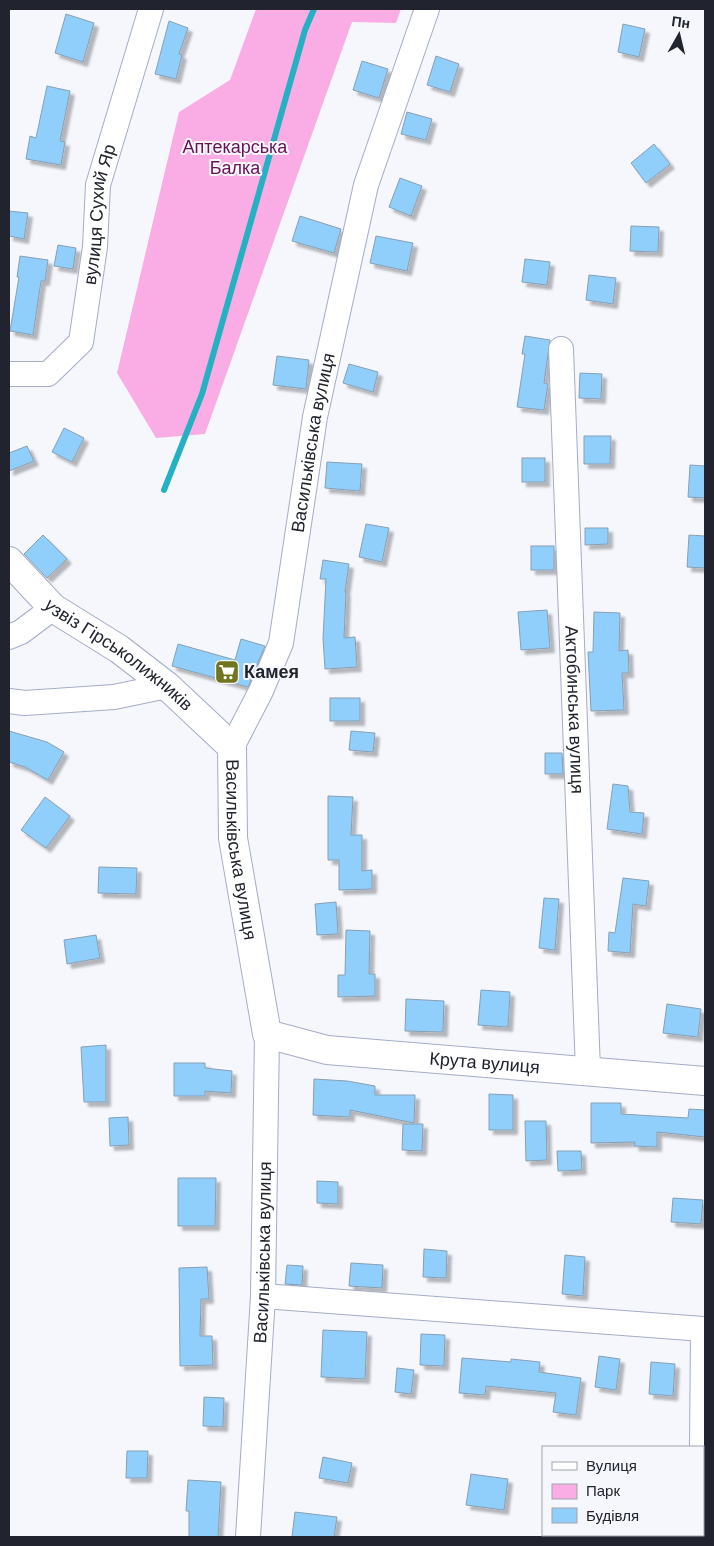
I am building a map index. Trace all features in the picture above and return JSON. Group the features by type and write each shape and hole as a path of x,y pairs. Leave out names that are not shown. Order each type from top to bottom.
{"street":[{"name":"вулиця Сухий Яр","path":"9,374 48,374 81,342 95,248 98,185 151,9"},
{"name":"Васильківська вулиця","path":"248,1537 263,1296 267,1034 233,838 232,747 261,691 281,643 315,417 366,185 427,9"},
{"name":"Актобинська вулиця","path":"561,349 588,1071"},
{"name":"узвіз Гірськолижників","path":"9,561 53,608 119,649 168,686 232,747"},
{"path":"9,637 21,632 53,608"},
{"path":"9,701 25,703 114,697 168,686"},
{"name":"Крута вулиця","path":"267,1034 327,1050 705,1081"},
{"path":"263,1296 703,1329 702,1446"}],"green space":[{"name":"Аптекарська Балка","path":"256,9 401,9 396,23 352,22 205,434 156,438 117,373 179,112 230,80"}],"building":[{"path":"66,14 94,23 83,62 55,53"},
{"path":"169,21 188,28 179,54 182,55 176,79 155,74"},
{"path":"623,24 645,29 639,57 618,52"},
{"path":"436,56 459,64 450,92 427,85"},
{"path":"362,61 388,69 379,98 353,90"},
{"path":"47,86 70,91 60,141 65,142 61,165 26,159 30,136 36,138"},
{"path":"407,112 432,119 426,140 401,134"},
{"path":"654,144 670,164 646,183 631,163"},
{"path":"400,178 422,186 411,216 389,207"},
{"path":"9,211 28,213 24,239 9,236"},
{"path":"300,216 341,229 334,253 292,241"},
{"path":"631,226 659,227 658,252 630,251"},
{"path":"376,236 413,243 407,271 370,263"},
{"path":"58,245 76,248 73,269 54,266"},
{"path":"20,256 48,260 45,281 41,281 33,335 10,331 19,277 17,277"},
{"path":"525,259 550,262 547,285 522,282"},
{"path":"589,275 616,278 613,304 586,300"},
{"path":"525,336 550,340 544,383 548,384 544,410 517,407 525,354 522,354"},
{"path":"277,356 309,360 306,389 273,385"},
{"path":"349,364 378,372 373,392 343,383"},
{"path":"580,373 602,374 601,399 579,398"},
{"path":"64,428 84,438 72,462 52,452"},
{"path":"584,436 611,436 610,464 584,464"},
{"path":"27,446 34,461 9,471 9,453"},
{"path":"522,458 545,458 545,482 522,482"},
{"path":"327,462 362,464 360,491 325,488"},
{"path":"690,465 705,466 705,498 688,497"},
{"path":"366,524 389,528 382,562 359,557"},
{"path":"585,528 608,528 608,544 585,545"},
{"path":"43,535 67,559 47,578 24,554"},
{"path":"689,535 705,536 705,568 687,567"},
{"path":"531,546 554,546 554,570 531,570"},
{"path":"323,560 349,564 345,592 344,638 355,637 357,667 325,669 323,639 326,579 320,579"},
{"path":"547,610 550,648 521,650 518,612"},
{"path":"594,612 620,613 619,651 628,650 629,673 622,673 624,710 591,711 588,652 593,652"},
{"path":"241,639 265,646 248,687 172,666 178,644 235,660"},
{"path":"330,698 360,698 360,721 330,721"},
{"path":"9,731 47,742 64,752 48,780 25,767 9,762"},
{"path":"351,731 375,733 373,752 349,750"},
{"path":"545,753 562,753 563,774 545,774"},
{"path":"613,784 628,786 630,812 644,813 642,834 607,829"},
{"path":"328,796 353,797 351,835 362,835 362,871 372,870 372,889 339,890 339,860 328,860"},
{"path":"45,797 70,816 46,848 21,830"},
{"path":"99,867 137,868 136,894 98,893"},
{"path":"623,878 649,881 646,906 633,904 630,953 608,951 609,932 615,933"},
{"path":"544,898 559,899 555,950 539,948"},
{"path":"336,902 338,934 317,935 315,904"},
{"path":"346,930 370,931 369,974 375,974 375,996 338,997 338,975 345,975"},
{"path":"96,935 100,958 67,964 64,940"},
{"path":"481,990 510,992 508,1027 478,1025"},
{"path":"406,999 444,1001 443,1032 405,1031"},
{"path":"667,1004 701,1009 698,1037 663,1033"},
{"path":"106,1045 106,1102 84,1102 81,1047"},
{"path":"174,1063 205,1063 205,1068 232,1071 231,1093 205,1091 205,1096 174,1096"},
{"path":"314,1079 347,1081 375,1086 375,1095 415,1095 414,1123 350,1110 350,1117 313,1115"},
{"path":"489,1094 513,1095 513,1130 489,1130"},
{"path":"591,1103 621,1103 621,1114 688,1118 689,1109 705,1110 705,1137 657,1132 657,1147 634,1146 635,1142 591,1143"},
{"path":"128,1117 129,1145 110,1146 109,1118"},
{"path":"525,1121 546,1121 547,1160 526,1161"},
{"path":"403,1124 423,1124 422,1151 402,1150"},
{"path":"557,1151 581,1151 582,1170 558,1171"},
{"path":"178,1178 216,1178 215,1226 178,1226"},
{"path":"317,1181 338,1182 338,1204 317,1203"},
{"path":"673,1198 703,1200 701,1224 671,1222"},
{"path":"424,1249 447,1251 446,1278 423,1277"},
{"path":"565,1255 585,1257 583,1296 562,1294"},
{"path":"351,1263 383,1265 382,1288 349,1286"},
{"path":"287,1265 303,1266 302,1285 285,1284"},
{"path":"207,1267 209,1299 201,1299 200,1336 212,1336 213,1365 180,1366 179,1268"},
{"path":"323,1330 367,1332 365,1379 321,1377"},
{"path":"421,1334 445,1335 444,1366 420,1365"},
{"path":"599,1356 620,1359 616,1390 595,1387"},
{"path":"462,1358 511,1362 511,1359 540,1362 539,1372 581,1378 576,1415 553,1412 556,1393 486,1386 485,1395 459,1393"},
{"path":"651,1362 675,1364 673,1396 649,1394"},
{"path":"397,1368 414,1370 411,1394 395,1392"},
{"path":"204,1397 224,1398 223,1427 203,1426"},
{"path":"127,1451 148,1451 147,1478 126,1478"},
{"path":"323,1457 352,1463 348,1483 319,1478"},
{"path":"471,1474 508,1479 504,1510 466,1505"},
{"path":"188,1480 221,1482 218,1537 189,1537 189,1511 186,1511"},
{"path":"295,1512 337,1517 334,1537 292,1537"}],"waterway":[{"path":"164,490 202,394 305,30 314,9"}],"place":[{"name":"Камея","path":"227,672"}]}
